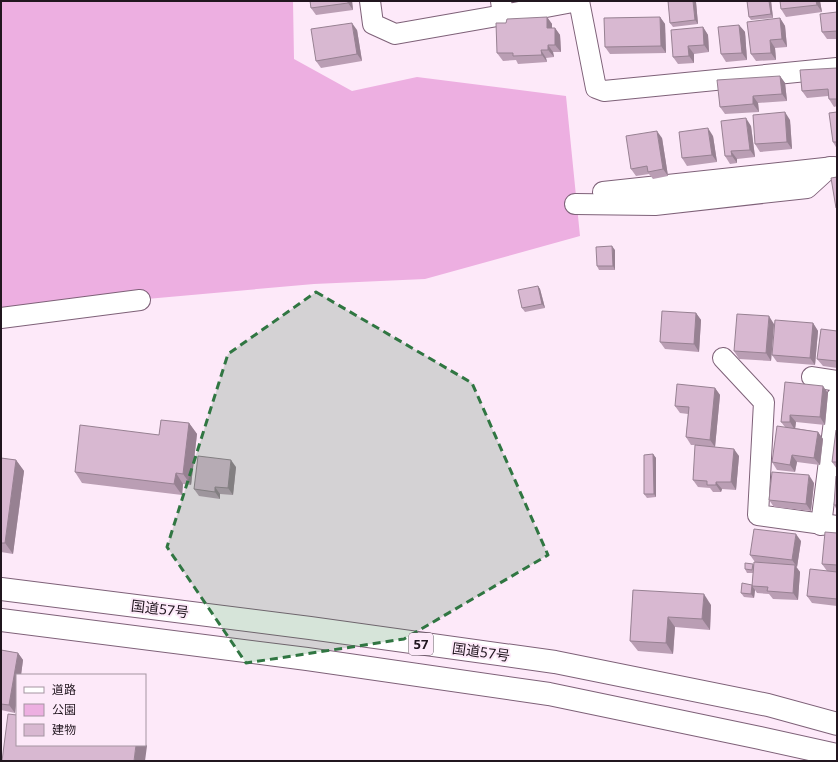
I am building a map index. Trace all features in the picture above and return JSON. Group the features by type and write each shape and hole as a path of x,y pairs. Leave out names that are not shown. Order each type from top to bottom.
{"highway":[{"name":"国道57号","path":"1,589 310,628 556,662 768,705 837,724"},
{"name":"57","path":"1,620 307,659 549,694 837,755"}],"street":[{"path":"370,1 373,24 395,34 502,8 578,1 596,88 604,91 837,68"},
{"path":"603,192 833,167"},
{"path":"575,204 655,205 807,188 833,167"},
{"path":"1,318 140,300"},
{"path":"723,358 764,402 758,515 829,526 837,397"},
{"path":"812,376 837,380"}],"highlighted area":[{"path":"316,292 472,383 548,555 404,639 246,663 167,547 228,354"}],"green space":[{"path":"1,1 293,1 294,59 352,91 417,77 566,96 580,236 425,279 314,284 1,312"}],"building":[{"path":"310,1 348,1 348,3 311,8"},
{"path":"668,1 693,1 695,20 670,23"},
{"path":"747,1 769,1 771,14 749,17"},
{"path":"780,1 816,1 817,5 781,9"},
{"path":"837,12 837,31 822,32 820,14"},
{"path":"547,17 547,28 555,28 555,45 548,45 548,50 541,50 542,55 513,56 513,53 497,53 496,23 506,23 507,19"},
{"path":"660,17 661,46 605,47 604,18"},
{"path":"780,18 782,39 770,40 771,53 751,54 747,22"},
{"path":"352,23 357,54 316,61 311,29"},
{"path":"739,25 742,53 721,54 718,27"},
{"path":"703,27 704,45 688,46 689,56 673,57 671,30"},
{"path":"837,68 837,99 829,99 828,89 802,91 800,70"},
{"path":"780,76 782,94 753,96 753,104 720,107 717,80"},
{"path":"785,112 787,142 755,144 753,115"},
{"path":"837,112 837,142 833,142 829,113"},
{"path":"746,118 750,150 731,151 732,156 725,156 721,121"},
{"path":"708,128 712,155 682,158 679,132"},
{"path":"657,131 663,169 648,172 647,166 631,169 626,136"},
{"path":"837,177 837,208 836,208 831,178"},
{"path":"612,246 613,266 597,266 596,247"},
{"path":"538,286 542,304 522,308 518,290"},
{"path":"662,311 696,313 694,344 660,342"},
{"path":"737,314 769,316 766,353 734,351"},
{"path":"775,320 813,323 810,358 772,355"},
{"path":"821,329 837,331 837,361 817,359"},
{"path":"785,382 823,386 820,417 790,415 790,422 781,422"},
{"path":"677,384 715,388 710,440 686,437 689,407 675,406"},
{"path":"161,420 189,423 183,474 176,473 174,484 75,472 80,425 159,435"},
{"path":"777,426 818,432 814,458 792,455 790,465 772,462"},
{"path":"836,430 837,462 832,462"},
{"path":"695,445 734,449 731,482 716,482 716,485 707,485 707,481 693,480"},
{"path":"653,454 654,494 644,494 644,455"},
{"path":"198,456 231,460 228,488 215,487 215,492 194,489"},
{"path":"1,458 16,460 5,543 1,543"},
{"path":"772,472 809,475 806,504 769,500"},
{"path":"836,476 837,505 834,505"},
{"path":"754,529 796,534 792,560 750,555"},
{"path":"825,532 837,533 837,565 822,564"},
{"path":"754,562 795,565 793,593 767,591 768,587 752,586"},
{"path":"745,563 753,564 752,570 745,569"},
{"path":"810,569 837,572 837,599 807,596"},
{"path":"742,583 752,585 751,594 741,593"},
{"path":"633,590 704,594 702,619 668,617 666,643 630,641"},
{"path":"1,650 18,653 9,705 1,704"},
{"path":"8,714 16,715 16,746 136,746 134,761 2,761"}]}
